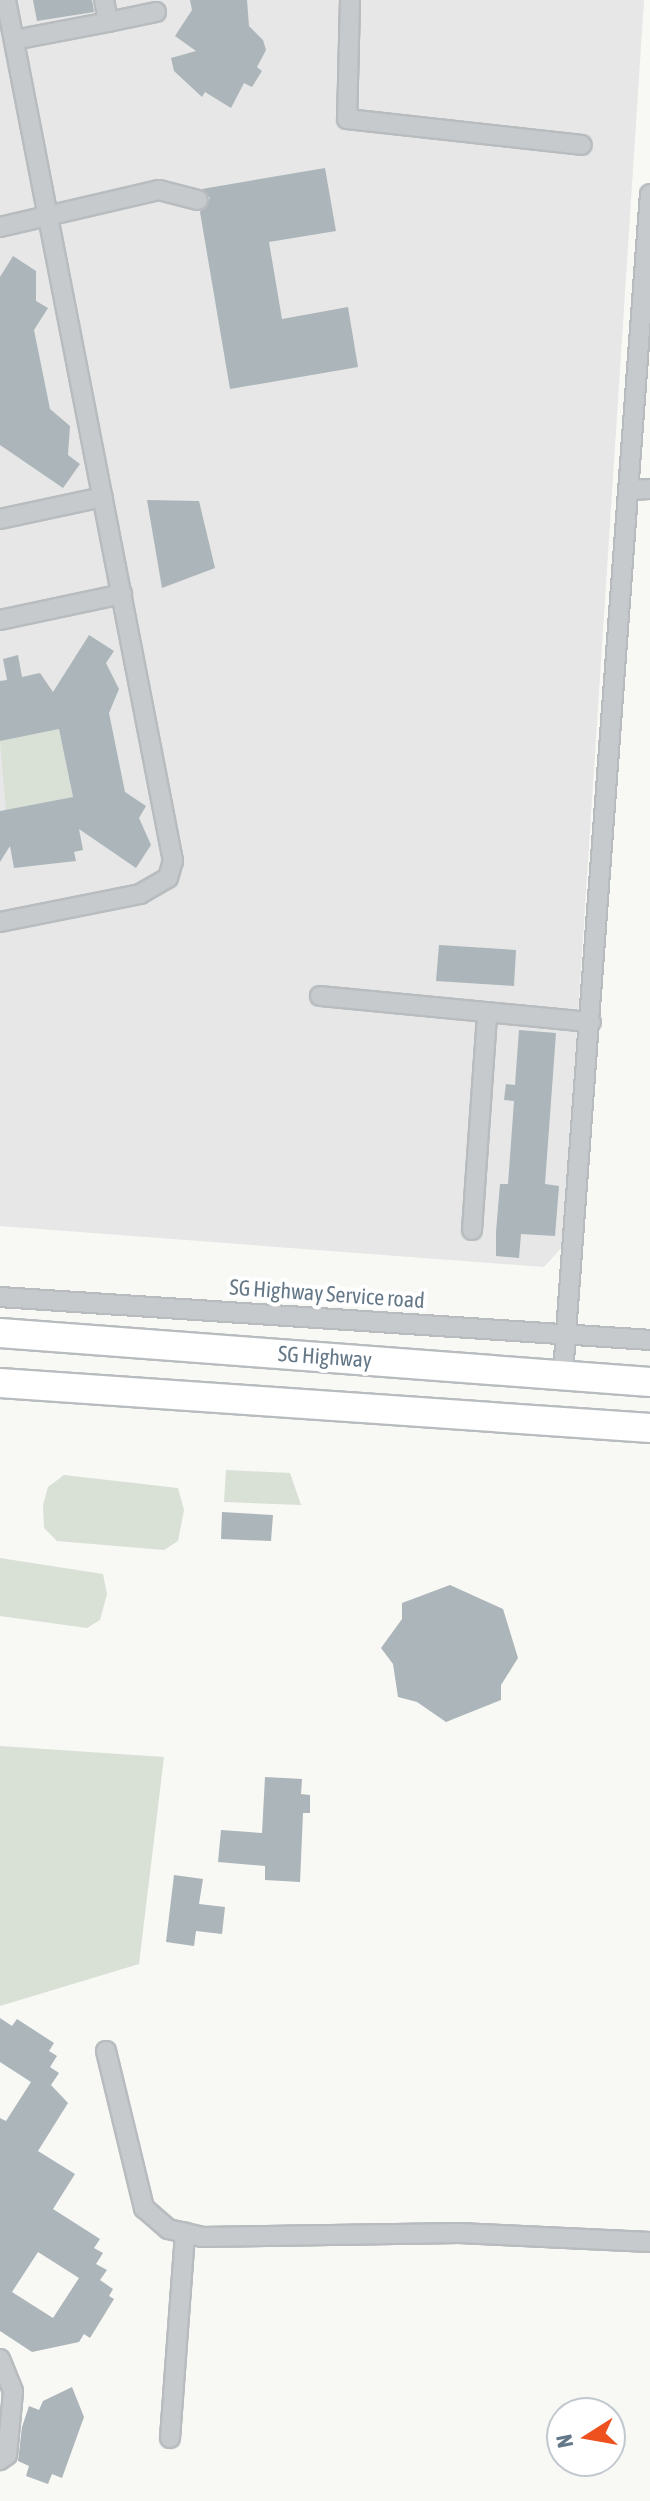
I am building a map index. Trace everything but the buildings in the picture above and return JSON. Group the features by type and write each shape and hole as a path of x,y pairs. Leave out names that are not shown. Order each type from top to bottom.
{"highway":[{"name":"SG Highway","path":"0,1333 563,1373 650,1382"},
{"path":"0,1383 650,1428"}],"street":[{"path":"0,922 123,899 168,878 172,846 6,0"},
{"path":"104,0 108,22"},
{"path":"350,0 347,119 582,145"},
{"path":"14,40 156,12"},
{"path":"0,227 159,190 198,200"},
{"path":"563,1373 650,194"},
{"path":"630,490 650,489"},
{"path":"0,519 103,497"},
{"path":"0,620 122,594"},
{"path":"320,996 591,1022"},
{"path":"472,1230 487,1013"},
{"name":"SG Highway Service road","path":"0,1297 650,1340"},
{"path":"106,2051 144,2208 168,2229 185,2233 459,2233 650,2242"},
{"path":"170,2438 185,2233"},
{"path":"0,2359 13,2392 7,2455 0,2460"}],"shaded area":[{"path":"0,0 644,0 563,1246 544,1267 0,1226"},
{"path":"59,729 73,797 6,810 0,741"},
{"path":"226,1470 290,1473 301,1505 224,1502"},
{"path":"64,1475 178,1488 184,1510 178,1541 164,1550 57,1541 44,1528 43,1505 48,1487"},
{"path":"0,1558 103,1574 107,1594 100,1620 87,1628 0,1616"},
{"path":"0,1746 164,1757 139,1964 0,2006"}]}
